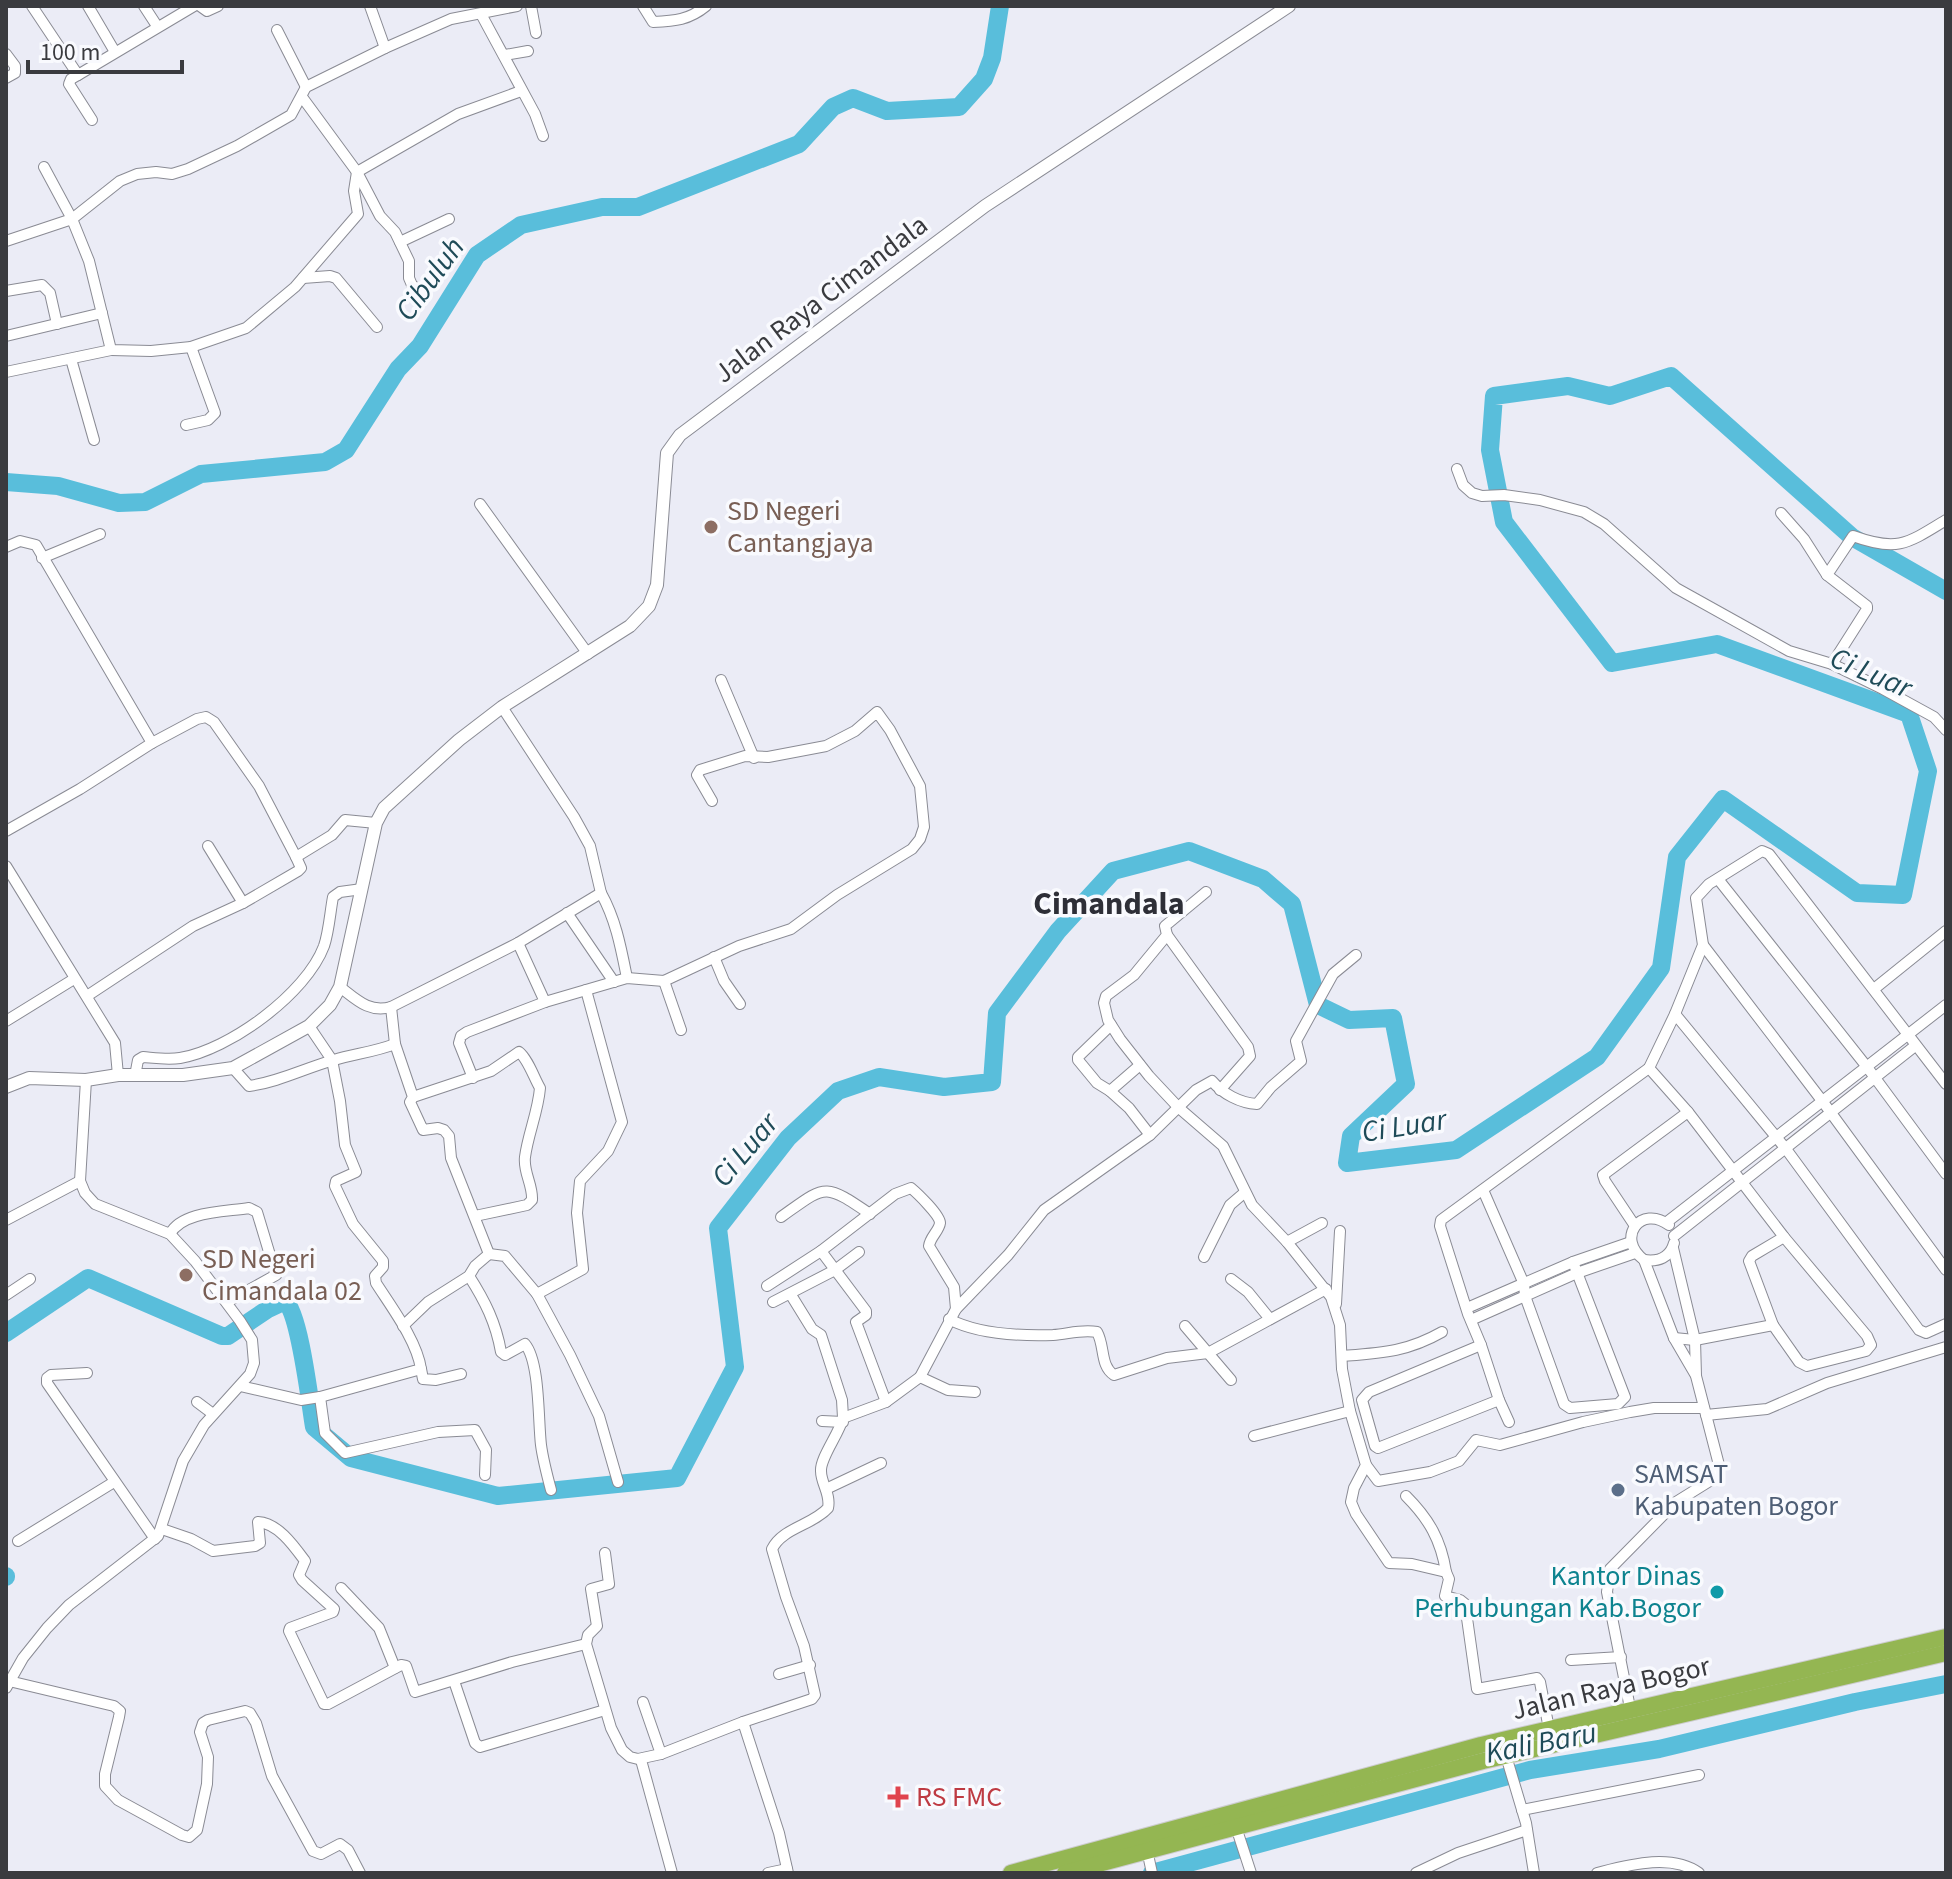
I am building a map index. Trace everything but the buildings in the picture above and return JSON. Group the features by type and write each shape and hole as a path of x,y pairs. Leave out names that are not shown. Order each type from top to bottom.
{"highway":[{"name":"Jalan Raya Bogor","path":"1011,1873 1481,1745 1946,1637"},
{"name":"Jalan Raya Bogor","path":"1065,1873 1149,1862 1237,1831 1633,1727 1946,1653"}],"street":[{"path":"32,6 78,75"},
{"path":"88,6 115,52"},
{"path":"144,6 157,26"},
{"path":"92,120 69,84 71,79 157,26 197,6 207,11 218,6"},
{"path":"370,6 385,48"},
{"path":"6,241 72,219 120,181 144,172 172,174 237,146 291,115 304,92 385,48 451,19 517,6"},
{"path":"531,6 536,33"},
{"path":"643,6 653,22 683,20 706,6"},
{"name":"Jalan Raya Cimandala","path":"6,1087 29,1078 86,1080 118,1075 183,1075 233,1068 309,1026 330,1005 340,987 376,823 384,808 400,791 502,707 630,626 649,606 654,596 667,453 680,435 985,206 1289,6"},
{"path":"481,14 505,55 543,136"},
{"path":"277,30 304,92 357,172 380,216 400,242 409,261 412,285 423,293"},
{"path":"505,55 528,51"},
{"path":"6,54 15,66 15,73 6,78"},
{"path":"6,372 111,350 191,347 246,328 303,278 358,214 354,184 357,172 458,114 521,91"},
{"path":"44,167 72,219 89,261 111,350"},
{"path":"400,242 449,219"},
{"path":"303,278 336,278 377,327"},
{"path":"6,291 42,285 50,293 57,324"},
{"path":"6,336 102,313"},
{"path":"186,425 208,420 215,413 191,347"},
{"path":"71,359 94,440"},
{"path":"1457,469 1467,489 1482,496 1504,495 1566,505 1584,512 1604,524 1676,588 1789,651 1832,664 1934,717 1946,730"},
{"path":"480,504 588,654"},
{"path":"1781,513 1829,573 1867,607 1832,664"},
{"path":"1829,573 1853,536 1866,542 1896,546 1917,538 1946,520"},
{"path":"42,558 100,534"},
{"path":"6,547 20,541 36,545 152,743"},
{"path":"721,680 754,758"},
{"path":"502,707 585,836 596,864 601,893 610,910 627,978"},
{"path":"473,1078 459,1043 461,1036 545,1002 627,978 664,981 714,957 802,923 837,895 912,849 924,827 920,786 877,712 855,731 826,746 804,752 733,758 697,772 712,801"},
{"path":"6,831 152,743 206,717 214,722 259,786 296,857 301,868 298,871 243,903 193,926 87,996"},
{"path":"296,857 332,835 345,820 376,823"},
{"path":"208,846 243,903"},
{"path":"1946,1084 1941,1068 1915,1046 1767,852 1762,851 1700,892 1696,898 1703,945 1946,1270"},
{"path":"6,866 115,1043 118,1075"},
{"path":"1718,879 1876,1078 1946,1174"},
{"path":"135,1076 138,1060 143,1057 178,1059 208,1051 247,1030 294,990 318,958 325,944 333,897 340,892 362,889"},
{"path":"1206,892 1165,926 1167,935 1248,1047 1250,1056 1246,1063 1220,1090"},
{"path":"340,987 369,1008 379,1010 391,1007 518,943 601,893"},
{"path":"567,913 614,982"},
{"path":"1874,989 1946,931"},
{"path":"1167,935 1134,975 1106,996 1104,1003 1111,1025 1140,1065 1179,1108 1223,1146 1230,1155 1244,1193 1326,1289 1340,1325 1350,1411 1366,1465 1378,1481 1430,1472 1459,1461 1476,1440 1500,1445 1583,1422 1654,1408 1705,1412 1767,1409 1827,1383 1946,1347"},
{"path":"518,943 545,1002"},
{"path":"1509,1422 1471,1320 1440,1226 1441,1220 1649,1068 1703,945"},
{"path":"822,1421 843,1420 886,1402 920,1377 952,1314 1008,1255 1044,1210 1150,1135 1196,1090 1210,1081 1220,1090 1248,1104 1257,1104 1301,1061 1296,1041 1336,971 1356,955"},
{"path":"714,957 724,981 740,1004"},
{"path":"6,1021 74,979"},
{"path":"664,981 681,1030"},
{"path":"537,1294 583,1269 577,1213 580,1181 608,1151 622,1122 586,990"},
{"path":"1667,1222 1946,1005"},
{"path":"391,1007 395,1044 413,1097"},
{"path":"1675,1014 1786,1149 1919,1330 1926,1333 1946,1324"},
{"path":"1111,1025 1077,1058 1097,1083 1129,1108 1150,1135"},
{"path":"309,1026 332,1060 345,1145 356,1172 336,1181 335,1186 353,1224 383,1261 383,1267 375,1276 376,1283 415,1347 423,1379 436,1380 461,1374"},
{"path":"233,1068 249,1086 267,1084 332,1060 372,1053 395,1044"},
{"path":"1467,1308 1524,1284 1637,1252 1656,1261 1667,1257 1674,1242 1742,1181 1915,1046"},
{"path":"475,1216 527,1205 532,1200 525,1156 540,1088 519,1052 491,1071 413,1097 410,1102 423,1130 444,1130 449,1136 451,1158 489,1254"},
{"path":"178,1059 183,1075"},
{"path":"1110,1091 1140,1065"},
{"path":"1649,1068 1688,1112 1784,1237 1867,1336 1871,1345 1866,1351 1807,1366 1799,1362 1773,1325 1749,1261 1752,1256 1784,1237"},
{"path":"86,1080 80,1181 85,1193 95,1204 170,1234 227,1302 252,1340 252,1369 213,1414 183,1461 162,1529 155,1539 69,1605 47,1628 7,1684 114,1706 120,1711 105,1786 118,1800 189,1837 197,1830 209,1771 200,1732 203,1723 245,1711 250,1713 272,1776 313,1851 321,1854 340,1844 348,1850 360,1873"},
{"path":"1688,1112 1603,1175 1635,1226 1637,1252 1674,1338 1696,1376"},
{"path":"6,1220 80,1181"},
{"path":"767,1286 821,1251 906,1188 914,1190 938,1217 939,1227 929,1246 954,1287 952,1314 963,1326 1056,1335 1097,1332 1108,1371 1114,1375 1167,1358 1208,1353 1326,1289"},
{"path":"781,1217 813,1194 825,1190 839,1193 870,1214"},
{"path":"1483,1190 1524,1284 1525,1296 1566,1406 1620,1403 1625,1397 1575,1268"},
{"path":"1204,1257 1230,1205 1244,1193"},
{"path":"170,1234 174,1226 184,1220 249,1208 257,1212 276,1275 227,1302"},
{"path":"1635,1226 1645,1219 1656,1218 1667,1222"},
{"path":"1633,1727 1607,1592 1610,1569 1676,1502 1709,1483 1719,1465 1696,1376 1695,1340 1667,1222"},
{"path":"1287,1242 1322,1223"},
{"path":"1335,1310 1340,1231"},
{"path":"821,1251 866,1311 856,1325 886,1402"},
{"path":"773,1302 835,1270 859,1252"},
{"path":"403,1326 428,1302 469,1276 489,1254 505,1256 537,1294 570,1355 599,1416 618,1482"},
{"path":"1471,1320 1525,1296 1575,1268"},
{"path":"469,1276 486,1302 497,1330 501,1352 505,1355 525,1344 528,1346 541,1444 551,1490"},
{"path":"6,1295 30,1279"},
{"path":"1231,1279 1248,1292 1270,1319"},
{"path":"605,1553 609,1584 591,1589 597,1626 588,1635 586,1644 605,1710 622,1750 630,1757 641,1760 661,1754 812,1699 815,1695 810,1665 772,1549 780,1538 824,1513 830,1502 820,1469 843,1420 842,1400 821,1335 812,1329 791,1295"},
{"path":"1674,1338 1695,1340 1773,1325"},
{"path":"1185,1326 1231,1380"},
{"path":"1342,1356 1393,1352 1426,1342 1442,1332"},
{"path":"1481,1345 1363,1395 1375,1446 1378,1448 1499,1400"},
{"path":"240,1386 310,1399 421,1369"},
{"path":"87,1373 51,1375 47,1383 155,1539"},
{"path":"920,1377 948,1390 975,1392"},
{"path":"310,1399 325,1433 345,1453 438,1432 475,1430 486,1450 485,1475"},
{"path":"197,1402 213,1414"},
{"path":"1254,1436 1350,1411"},
{"path":"826,1489 881,1463"},
{"path":"1366,1465 1354,1488 1351,1502 1382,1556 1395,1565 1412,1564 1446,1572"},
{"path":"18,1541 114,1482"},
{"path":"1406,1496 1427,1518 1440,1542 1449,1579 1445,1596 1465,1604 1477,1689 1537,1678 1549,1729"},
{"path":"162,1529 213,1551 255,1546 260,1543 256,1525 263,1522 270,1524 296,1550 305,1561 299,1575 302,1580 334,1609 289,1631 324,1704 401,1665 406,1666 415,1692 512,1662 586,1644"},
{"path":"341,1588 379,1628 395,1668"},
{"path":"1571,1660 1621,1657"},
{"path":"779,1674 810,1665"},
{"path":"454,1681 475,1743 480,1747 605,1710"},
{"path":"643,1702 661,1754"},
{"path":"743,1722 788,1871 768,1873"},
{"path":"641,1760 672,1873"},
{"path":"1507,1761 1527,1830 1534,1873"},
{"path":"1522,1810 1699,1775"},
{"path":"1416,1873 1458,1853 1527,1830"},
{"path":"1237,1831 1251,1871"},
{"path":"1597,1873 1640,1864 1669,1863 1690,1867 1699,1873"}],"waterway":[{"name":"Cibuluh","path":"6,482 58,486 119,503 145,502 201,474 325,462 346,450 398,369 420,346 477,255 521,225 602,207 638,207 799,144 833,107 853,98 887,111 959,107 984,79 992,58 1000,6"},
{"name":"Ci Luar","path":"6,1333 88,1278 222,1336 228,1336 285,1301 300,1341 314,1427 351,1458 498,1496 677,1478 735,1367 718,1228 788,1138 838,1091 879,1077 944,1087 992,1082 997,1013 1058,931 1113,871 1189,851 1263,879 1292,904 1318,1005 1349,1020 1393,1018 1406,1084 1351,1136 1347,1163 1456,1150 1597,1057 1661,968 1677,857 1723,799 1857,893 1903,895 1928,771 1909,714 1717,644 1612,663 1504,522 1490,450 1494,396 1568,386 1610,396 1671,376 1852,537 1946,591"},
{"name":"Kali Baru","path":"1152,1873 1530,1770 1659,1749 1855,1702 1946,1684"}],"place":[{"name":"SD Negeri Cantangjaya","path":"711,527"},
{"name":"SD Negeri Cimandala 02","path":"186,1275"},
{"name":"SAMSAT Kabupaten Bogor","path":"1618,1490"},
{"name":"Kantor Dinas Perhubungan Kab.Bogor","path":"1717,1592"},
{"name":"RS FMC","path":"898,1797"}],"district":[{"name":"Cimandala","path":"1109,904"}]}
